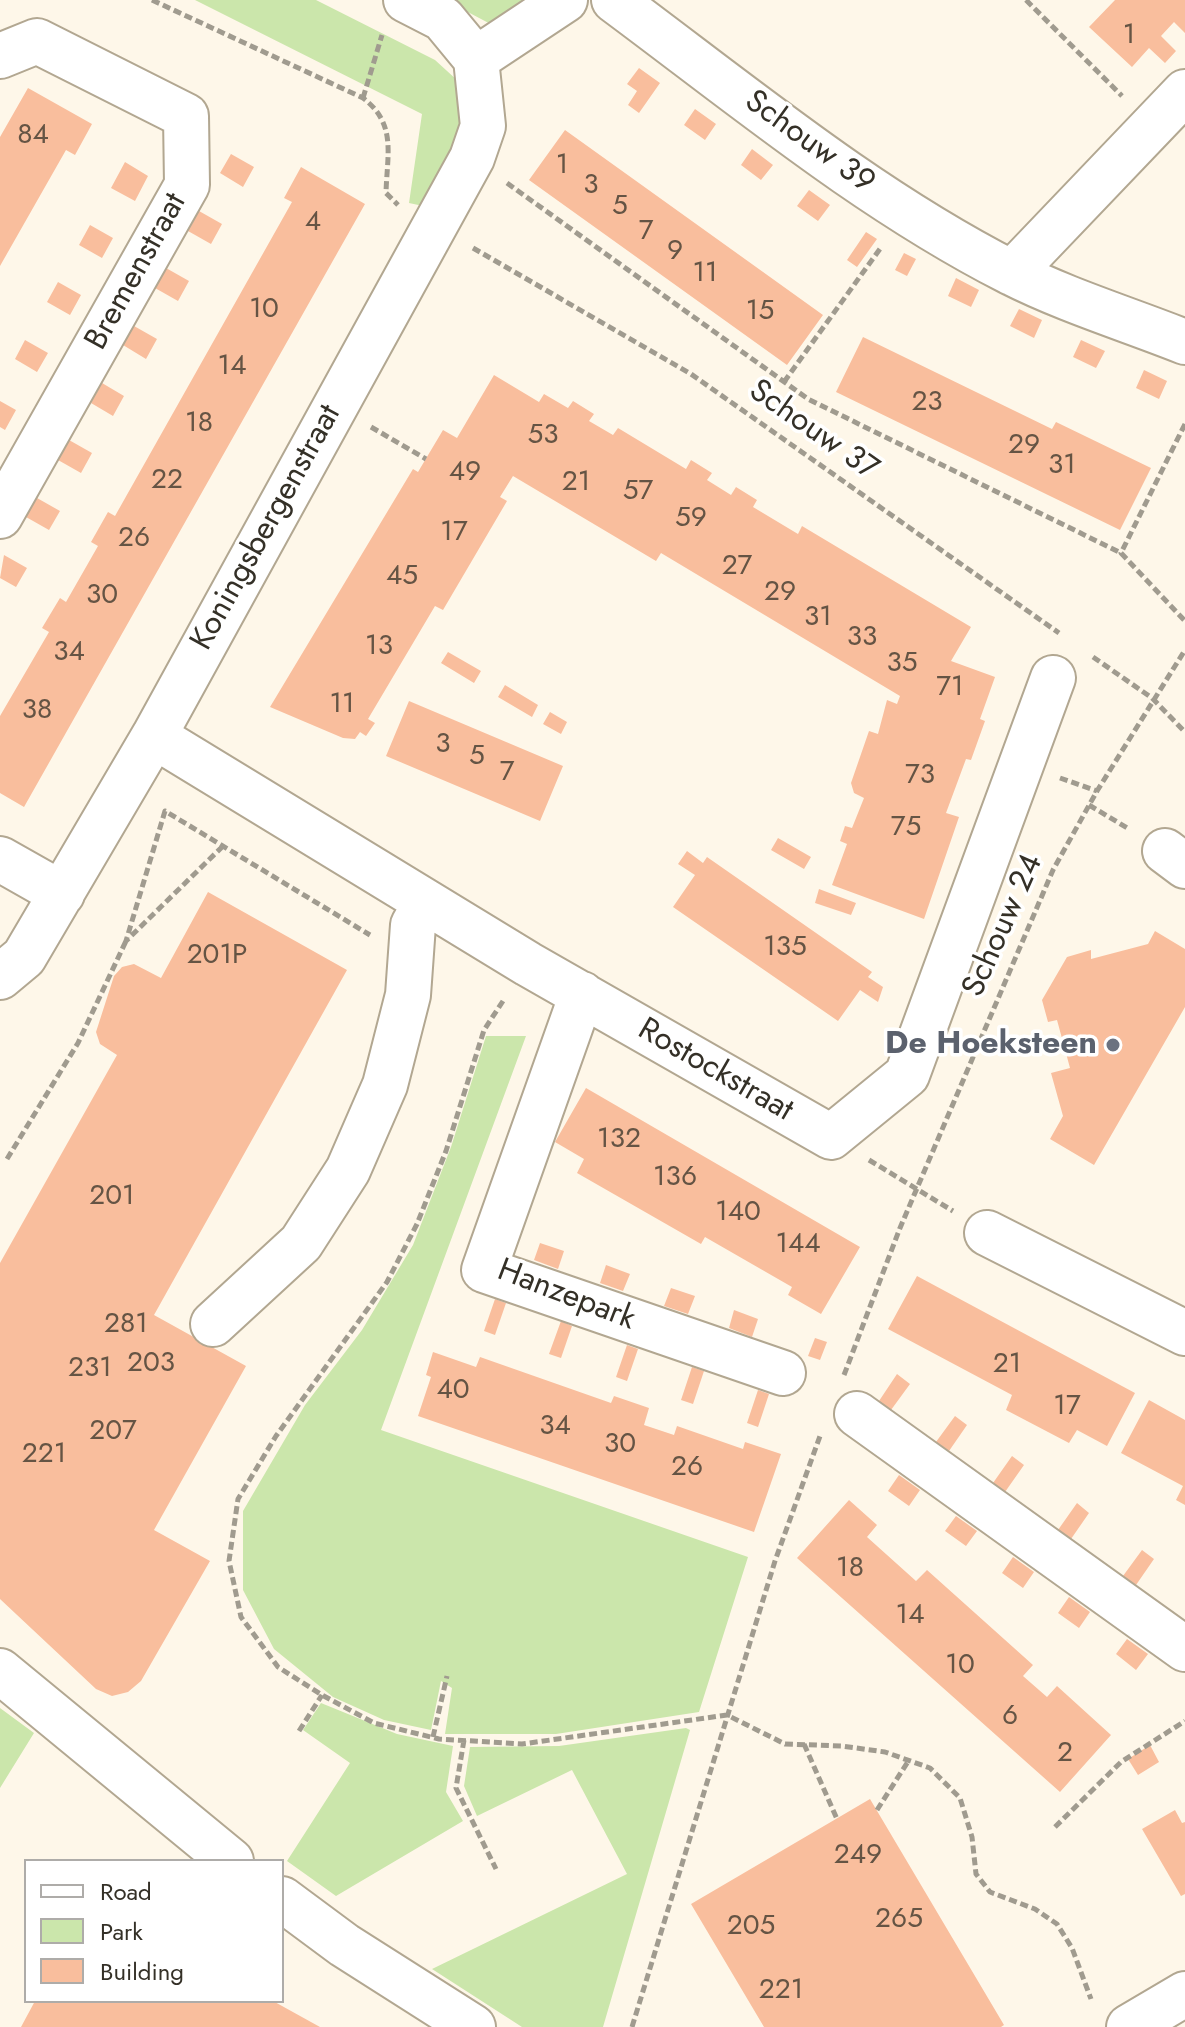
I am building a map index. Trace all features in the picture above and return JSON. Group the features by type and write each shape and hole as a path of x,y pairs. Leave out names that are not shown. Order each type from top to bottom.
{"street":[{"path":"395,14 443,19 476,59 565,0"},
{"name":"Schouw 39","path":"614,0 828,159 907,212 1012,273 1185,342"},
{"name":"Bremenstraat","path":"0,56 37,41 186,116 187,185 0,516"},
{"name":"Koningsbergenstraat","path":"0,977 24,957 154,736 472,158 483,126 476,59"},
{"path":"1012,273 1185,92"},
{"name":"Rostockstraat","path":"154,736 528,964 831,1137 907,1075 1053,678"},
{"path":"0,859 62,894"},
{"path":"213,1324 301,1243 348,1170 385,1085 408,995 413,925 426,902"},
{"name":"Hanzepark","path":"582,994 484,1270 783,1373"},
{"path":"987,1233 1185,1333"},
{"path":"841,1408 1185,1649"},
{"path":"0,1671 229,1859"},
{"path":"284,1900 344,1945 473,2027"},
{"path":"1129,2027 1185,1994"}],"path":[{"path":"152,0 363,98 395,14"},
{"path":"1026,0 1151,125"},
{"name":"Schouw 37","path":"363,98 385,120 386,193 396,204 691,374 1064,637"},
{"path":"472,158 808,399 1121,553 1185,621"},
{"path":"784,382 907,212"},
{"path":"334,406 426,459"},
{"path":"1121,553 1185,424"},
{"path":"1152,698 1185,650"},
{"path":"1090,654 1152,698 1185,732"},
{"name":"Schouw 24","path":"632,2027 775,1561 841,1408 900,1228 1053,870 1152,698"},
{"path":"7,1159 78,1043 126,941 165,811 393,949 411,948"},
{"path":"126,941 223,846"},
{"path":"528,964 484,1030 446,1151 417,1224 387,1282 276,1436 238,1499 229,1561 241,1617 278,1667 322,1695 374,1723 433,1737 522,1744 727,1715 785,1744 885,1752 930,1768 960,1798 972,1837 976,1874 990,1892 1035,1909 1057,1924 1072,1948 1091,1999"},
{"path":"433,1737 447,1676"},
{"path":"299,1731 322,1695"},
{"path":"1055,1827 1121,1762 1185,1721"},
{"path":"464,1740 456,1788 496,1869"},
{"path":"804,1744 837,1819"},
{"path":"877,1810 909,1760"}],"green space":[{"path":"195,0 316,0 435,60 458,81 466,125 423,206 409,203 422,114"},
{"path":"445,0 542,0 500,29"},
{"path":"486,1036 526,1036 381,1430 748,1557 699,1712 556,1734 445,1734 452,1688 441,1681 431,1730 384,1720 333,1697 274,1649 243,1590 243,1511 305,1405 362,1330 413,1245 451,1147"},
{"path":"321,1703 397,1734 453,1746 446,1792 463,1821 336,1896 287,1861 350,1763 303,1730"},
{"path":"0,1708 34,1733 0,1788"},
{"path":"686,1728 690,1730 603,2027 522,2027 432,1969 627,1874 572,1770 477,1816 464,1786 470,1747 559,1746"}],"building":[{"path":"1115,0 1185,0 1185,33 1174,22 1161,36 1176,51 1165,63 1149,48 1132,67 1089,27"},
{"path":"639,68 660,83 639,113 628,105 637,91 627,84"},
{"path":"28,88 92,124 75,155 66,150 0,266 0,137"},
{"path":"695,109 716,124 705,140 684,125"},
{"path":"565,130 823,315 787,365 529,180"},
{"path":"752,149 773,165 761,180 741,165"},
{"path":"231,154 254,167 243,187 220,173"},
{"path":"125,162 148,176 135,201 111,188"},
{"path":"301,167 365,204 24,807 0,793 0,716 49,632 42,628 60,598 66,602 98,546 91,542 108,512 115,516 292,202 284,198"},
{"path":"809,190 830,205 818,221 797,206"},
{"path":"199,211 222,224 211,244 188,231"},
{"path":"90,225 113,238 102,258 79,245"},
{"path":"866,232 877,239 857,267 847,260"},
{"path":"904,253 916,259 907,276 895,270"},
{"path":"166,268 189,281 178,301 155,288"},
{"path":"956,278 979,290 971,307 948,296"},
{"path":"58,282 81,295 70,315 47,302"},
{"path":"1019,309 1042,320 1034,338 1010,326"},
{"path":"134,326 157,339 146,359 123,345"},
{"path":"863,337 1052,429 1056,422 1151,468 1120,530 836,392"},
{"path":"25,340 48,353 37,372 15,359"},
{"path":"1081,340 1105,351 1096,368 1073,357"},
{"path":"1144,370 1167,381 1159,399 1136,388"},
{"path":"494,375 539,402 544,394 568,408 573,401 594,414 589,421 613,435 618,428 686,469 691,460 712,473 707,480 731,495 736,487 757,500 753,507 798,534 802,526 971,627 951,661 995,677 980,719 985,721 971,760 966,759 946,813 959,817 924,919 832,885 847,844 840,841 845,826 852,828 864,798 854,793 851,783 869,731 878,734 887,700 897,704 900,696 661,553 656,561 513,476 500,497 507,501 443,610 435,606 368,719 375,723 366,736 360,732 355,739 343,738 270,707 413,469 418,472 443,430 457,438"},
{"path":"102,383 124,396 113,416 91,403"},
{"path":"0,401 16,410 5,430 0,427"},
{"path":"69,440 92,453 81,473 58,460"},
{"path":"37,498 60,511 49,530 26,517"},
{"path":"4,555 27,568 16,587 0,578"},
{"path":"448,652 481,671 474,683 441,663"},
{"path":"505,685 538,705 532,717 498,697"},
{"path":"409,701 563,766 540,821 386,756"},
{"path":"550,712 567,722 561,734 543,724"},
{"path":"778,838 811,857 804,869 771,850"},
{"path":"687,851 703,863 707,857 872,972 868,977 883,987 878,1002 860,990 838,1021 673,907 695,875 678,864"},
{"path":"819,889 856,903 851,915 815,903"},
{"path":"208,892 347,970 154,1315 246,1366 154,1530 210,1561 141,1681 128,1692 112,1696 96,1689 0,1599 0,1263 117,1055 100,1044 96,1032 114,976 122,967 134,964 161,978"},
{"name":"De Hoeksteen","path":"1155,931 1185,949 1185,1007 1094,1165 1050,1139 1063,1116 1051,1073 1070,1068 1057,1020 1048,1022 1042,1000 1067,957 1091,950 1091,959 1148,944"},
{"path":"586,1088 860,1247 821,1314 788,1295 792,1287 705,1237 701,1244 577,1173 584,1159 555,1142"},
{"path":"540,1243 564,1251 558,1269 534,1260"},
{"path":"606,1265 630,1274 623,1291 600,1283"},
{"path":"917,1276 1135,1393 1107,1446 1077,1430 1069,1443 1006,1410 1012,1395 888,1329"},
{"path":"671,1288 695,1296 688,1314 664,1306"},
{"path":"495,1299 506,1303 495,1335 484,1331"},
{"path":"734,1310 758,1319 752,1337 729,1328"},
{"path":"561,1321 572,1326 561,1358 549,1354"},
{"path":"815,1338 827,1342 820,1360 808,1356"},
{"path":"627,1345 638,1349 627,1381 616,1377"},
{"path":"433,1352 476,1367 480,1357 611,1403 614,1396 649,1408 644,1425 674,1435 677,1426 743,1449 745,1442 781,1454 754,1532 418,1416 431,1377 426,1375"},
{"path":"692,1367 704,1371 693,1404 681,1400"},
{"path":"897,1374 910,1384 891,1410 879,1401"},
{"path":"758,1390 769,1394 758,1427 747,1423"},
{"path":"1149,1400 1185,1420 1185,1505 1176,1500 1183,1486 1121,1453"},
{"path":"955,1416 967,1425 949,1451 936,1442"},
{"path":"1012,1456 1024,1465 1005,1492 993,1483"},
{"path":"899,1475 920,1490 909,1506 888,1491"},
{"path":"849,1500 877,1525 867,1537 916,1581 927,1570 1033,1665 1023,1676 1047,1697 1057,1686 1111,1735 1060,1792 797,1558"},
{"path":"1077,1503 1089,1513 1071,1539 1058,1530"},
{"path":"956,1516 977,1531 966,1546 945,1531"},
{"path":"1142,1550 1154,1559 1136,1585 1123,1576"},
{"path":"1013,1557 1034,1572 1023,1588 1002,1573"},
{"path":"1069,1597 1090,1612 1079,1628 1058,1613"},
{"path":"1127,1639 1148,1654 1136,1670 1116,1654"},
{"path":"1150,1745 1159,1762 1138,1775 1128,1759"},
{"path":"870,1799 1004,2025 1001,2027 764,2027 691,1904"},
{"path":"1175,1810 1182,1823 1185,1822 1185,1894 1181,1896 1142,1829"},
{"path":"34,2003 277,2003 320,2027 21,2027"}],"place":[{"name":"De Hoeksteen","path":"1113,1045"}]}
